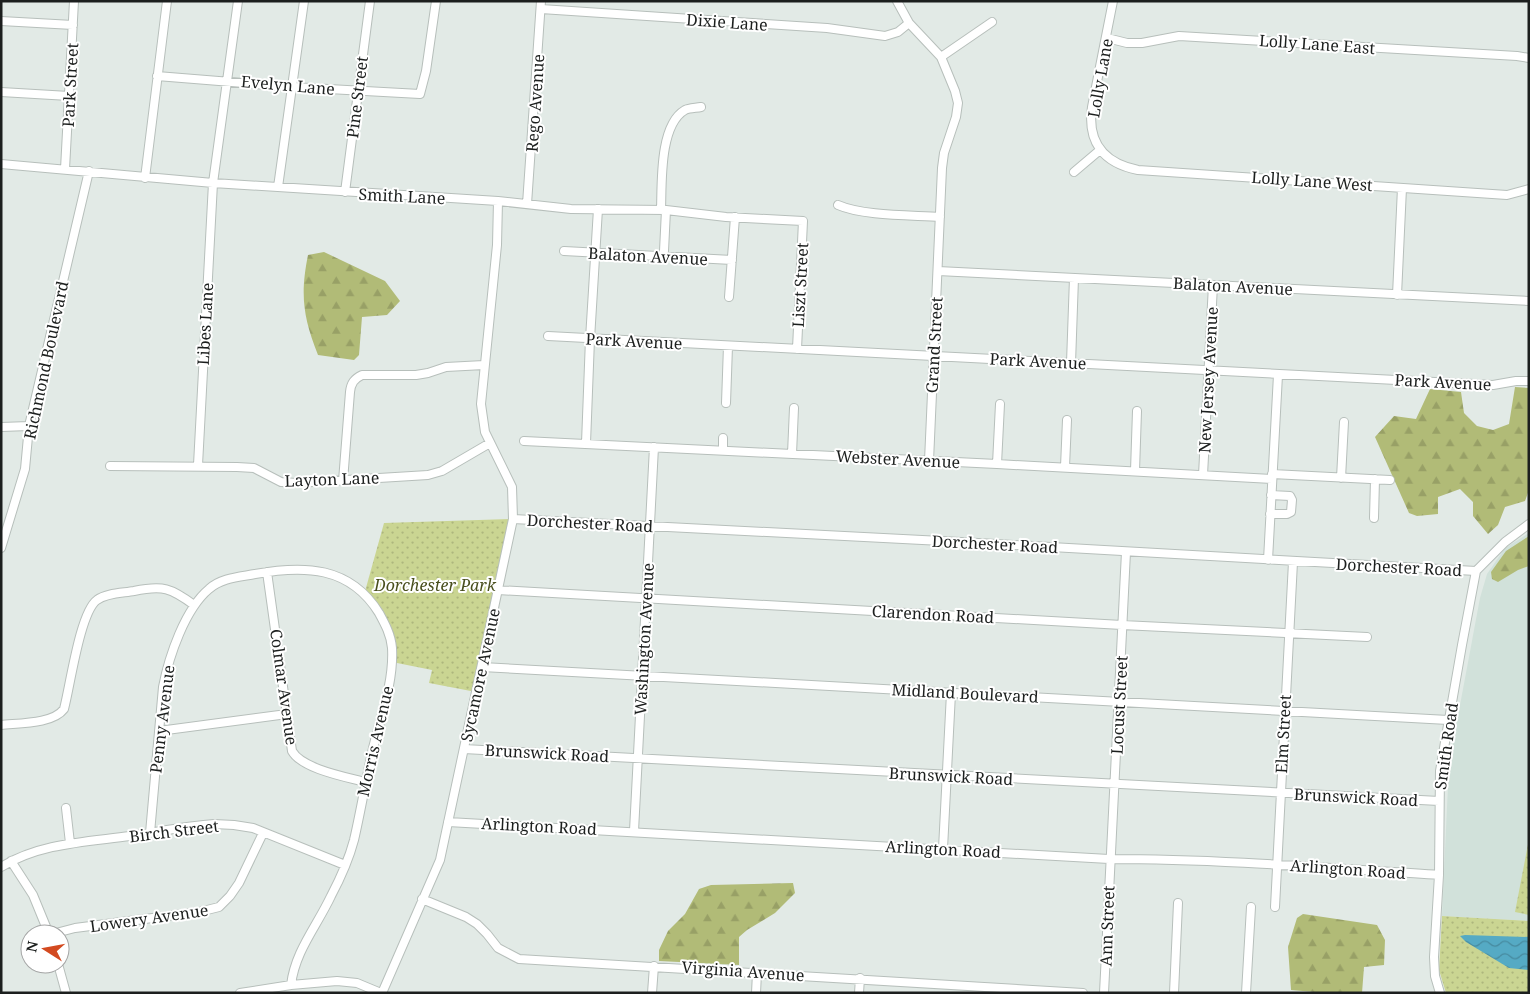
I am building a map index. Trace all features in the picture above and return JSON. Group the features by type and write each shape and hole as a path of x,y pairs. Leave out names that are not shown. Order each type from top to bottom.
{"street":[{"name":"Park Street","path":"65,169 74,1"},
{"path":"145,178 166,1"},
{"name":"Libes Lane","path":"198,466 213,183 238,1"},
{"path":"278,187 304,1"},
{"name":"Pine Street","path":"346,192 357,91 370,1"},
{"name":"Evelyn Lane","path":"157,76 226,80 292,87 420,94 426,71 436,1"},
{"path":"838,205 849,210 862,212 940,217 943,160 956,117 958,103 952,82 941,57 909,23 898,1"},
{"name":"Lolly Lane","path":"1100,150 1092,129 1091,115 1114,1"},
{"name":"Dixie Lane","path":"541,5 827,28 885,36 898,32 909,23"},
{"name":"Rego Avenue","path":"527,204 541,5"},
{"path":"1,21 73,26"},
{"path":"941,57 992,22"},
{"name":"Lolly Lane East","path":"1106,38 1127,43 1142,43 1179,36 1265,40 1529,58"},
{"path":"1,92 69,96"},
{"path":"662,257 664,252 663,157 670,133 678,118 686,109 701,107"},
{"path":"1074,172 1100,150"},
{"name":"Lolly Lane West","path":"1100,150 1118,164 1138,170 1507,195 1529,189"},
{"name":"Smith Lane","path":"1,164 89,171 145,178 498,201 571,209 663,210 803,221"},
{"name":"Richmond Boulevard","path":"1,548 25,469 29,426 89,171"},
{"path":"1397,295 1402,188"},
{"name":"Sycamore Avenue","path":"381,993 440,860 513,519 512,487 485,432 481,404 497,245 498,201"},
{"path":"586,443 598,209"},
{"path":"730,297 735,217"},
{"name":"Grand Street","path":"929,461 940,217"},
{"name":"Liszt Street","path":"797,349 803,221"},
{"name":"Balaton Avenue","path":"564,251 732,260"},
{"name":"Balaton Avenue","path":"938,271 1529,301"},
{"path":"1071,363 1074,278"},
{"name":"New Jersey Avenue","path":"1202,475 1213,285"},
{"name":"Park Avenue","path":"548,336 1071,363 1208,372 1493,385 1529,381"},
{"path":"726,403 728,346"},
{"path":"343,480 348,402 353,381 362,375 416,375 446,367 484,365"},
{"path":"1268,560 1278,374"},
{"path":"997,464 1000,404"},
{"path":"792,454 794,408"},
{"path":"1135,471 1137,411"},
{"path":"1065,467 1067,420"},
{"path":"1341,478 1344,422"},
{"path":"1,427 29,426"},
{"path":"723,438 723,450"},
{"name":"Webster Avenue","path":"524,441 1202,475 1390,480"},
{"name":"Layton Lane","path":"110,466 254,468 281,482 428,475 442,471 490,443"},
{"name":"Washington Avenue","path":"634,831 654,447"},
{"path":"1374,518 1375,479"},
{"path":"1270,514 1287,514 1292,512 1293,505 1290,496 1271,495"},
{"name":"Dorchester Road","path":"513,519 1476,571"},
{"path":"1476,571 1505,542 1529,524"},
{"name":"Locust Street","path":"1109,858 1115,785 1126,552"},
{"name":"Elm Street","path":"1275,907 1288,634 1294,562"},
{"name":"Morris Avenue","path":"267,572 314,570 342,578 364,594 384,620 391,642 392,667 365,782 354,842 331,896 298,954 291,985"},
{"name":"Smith Road","path":"1440,993 1435,976 1434,957 1439,875 1440,771 1476,571"},
{"name":"Penny Avenue","path":"150,833 163,686 169,659 194,605 208,590 222,581 267,572"},
{"name":"Colmar Avenue","path":"267,572 285,690 290,745 295,757 307,764 365,782"},
{"path":"1,725 48,720 57,716 64,709 76,654 88,614 98,599 124,592 158,588 178,593 194,605"},
{"name":"Clarendon Road","path":"498,590 1367,637"},
{"name":"Midland Boulevard","path":"482,667 1448,720"},
{"path":"943,849 951,693"},
{"path":"159,731 286,714"},
{"name":"Brunswick Road","path":"464,749 1439,801"},
{"path":"66,808 70,843"},
{"name":"Arlington Road","path":"448,822 1109,858 1277,864 1439,875"},
{"name":"Birch Street","path":"1,867 10,861 39,850 70,843 214,824 242,825 344,865"},
{"name":"Lowery Avenue","path":"70,929 214,909 230,896 239,883 263,833"},
{"name":"Ann Street","path":"1104,993 1109,858"},
{"path":"10,861 33,895 46,924"},
{"name":"Virginia Avenue","path":"422,899 466,917 488,934 498,948 519,959 860,978 1018,991 1083,993"},
{"path":"1174,993 1178,903"},
{"path":"1246,993 1251,908"},
{"path":"652,993 654,966"},
{"path":"756,993 757,973"},
{"path":"61,974 66,993"},
{"path":"859,993 860,978"},
{"path":"240,993 291,985 346,982 358,983 381,993"}],"shaded area":[{"path":"1529,533 1529,921 1442,916 1449,764 1480,598 1487,574 1505,548"}],"green space":[{"path":"324,252 385,281 400,301 387,315 362,317 359,355 354,360 318,355 309,329 304,306 304,282 308,255"},
{"path":"1515,387 1529,388 1529,490 1525,501 1505,507 1498,525 1488,534 1473,516 1473,502 1460,489 1438,497 1438,514 1417,516 1409,513 1375,437 1394,416 1416,419 1430,389 1461,392 1464,413 1477,426 1493,430 1509,424"},
{"name":"Dorchester Park","path":"513,519 476,692 429,683 432,670 392,662 391,642 364,595 384,523"},
{"path":"1529,536 1529,566 1498,582 1492,579 1491,572 1506,551"},
{"path":"1529,839 1529,915 1515,912"},
{"path":"793,883 795,893 775,913 739,937 739,965 659,961 659,950 668,931 685,914 699,889 711,885"},
{"path":"1303,914 1377,925 1385,940 1384,965 1364,967 1362,993 1326,993 1291,990 1288,947 1297,918"},
{"path":"1442,916 1529,921 1529,993 1446,993 1439,970"}],"water":[{"path":"1460,936 1529,937 1529,970 1509,968 1466,942"}]}
